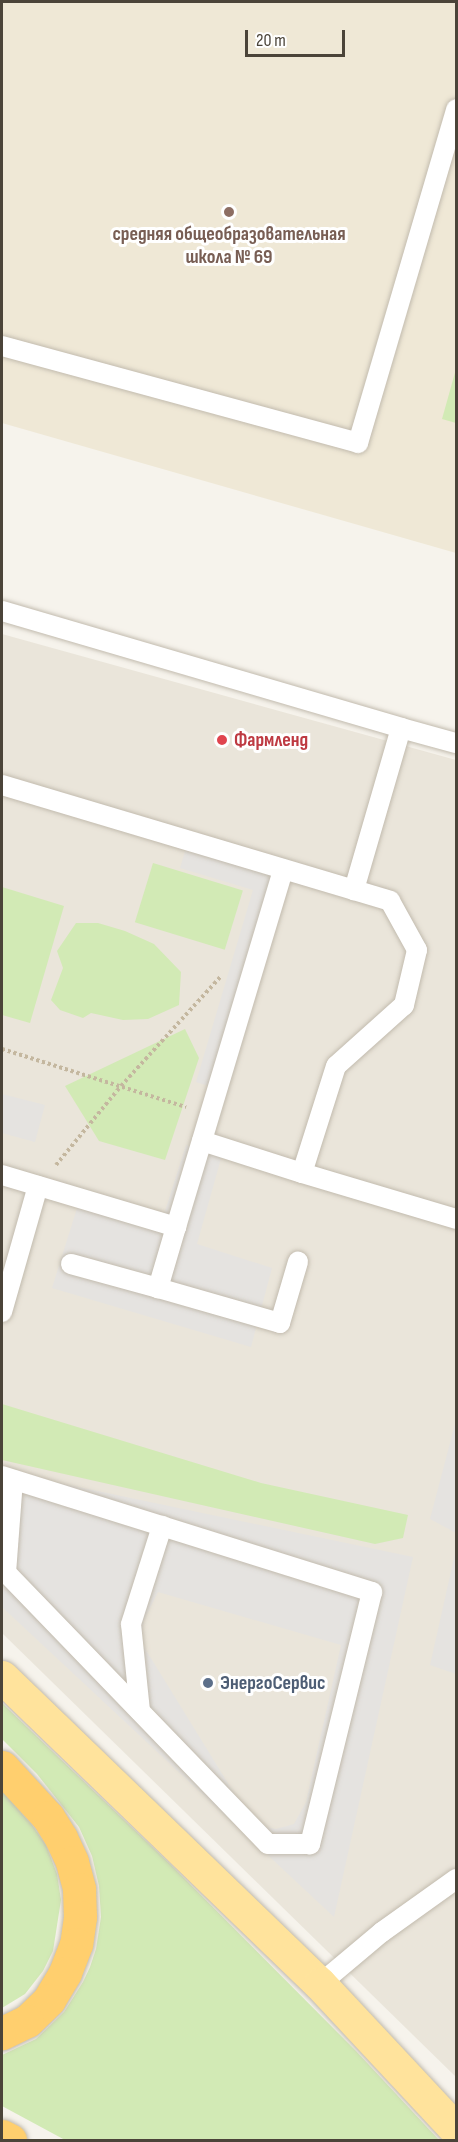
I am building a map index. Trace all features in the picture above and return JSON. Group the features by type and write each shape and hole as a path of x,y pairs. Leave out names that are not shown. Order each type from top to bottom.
{"highway":[{"path":"2,1767 48,1817 61,1838 72,1862 80,1917 76,1944 65,1973 49,2000 27,2021 2,2033"},
{"path":"2,2136 10,2140"}],"main road":[{"path":"2,1677 320,1984 456,2130"}],"lane":[{"path":"2,346 358,443 456,109"},
{"path":"2,611 456,743"},
{"path":"354,890 401,728"},
{"path":"2,785 390,901 417,950 404,1005 336,1066 302,1173"},
{"path":"158,1288 284,870"},
{"path":"202,1141 456,1220"},
{"path":"2,1175 176,1227"},
{"path":"2,1312 39,1186"},
{"path":"71,1264 280,1323 298,1262"},
{"path":"7,1478 372,1592 310,1844 268,1844 6,1573 7,1478"},
{"path":"140,1711 131,1624 162,1526"},
{"path":"320,1984 382,1932 456,1879"}],"path":[{"path":"39,1186 121,1086 236,960 256,960"},
{"path":"2,1049 210,1114"}],"shaded area":[{"name":"средняя общеобразовательная школа № 69","path":"2,2 456,2 456,553 2,423"},
{"path":"2,634 456,760 456,2077 2,1633"},
{"path":"190,835 291,865 224,1091 196,1082 253,890 180,868"},
{"path":"2,1094 45,1105 35,1142 2,1133"},
{"path":"186,1145 222,1155 197,1244 272,1268 251,1347 52,1288 78,1205 159,1230"},
{"path":"456,1420 456,1533 430,1519"},
{"path":"2,1471 413,1557 334,1917 2,1607","holes":["158,1592 341,1645 306,1802 294,1824 276,1829 253,1824 141,1642 144,1620"]},
{"path":"456,1549 456,1674 430,1665"}],"green space":[{"path":"456,369 456,423 442,419"},
{"path":"153,863 243,890 225,950 135,922"},
{"path":"2,887 64,906 30,1023 2,1015"},
{"path":"76,923 98,923 125,931 154,944 181,972 179,1005 148,1019 123,1020 91,1013 83,1018 60,1010 51,1000 63,968 57,951"},
{"path":"185,1029 199,1058 165,1160 99,1141 65,1086"},
{"path":"2,1404 261,1483 408,1515 403,1538 375,1544 2,1460"},
{"path":"2,1703 170,1864 356,2051 439,2140 65,2140 2,2106 2,2055 36,2039 64,2012 90,1967 96,1949 101,1917 99,1886 92,1856 79,1827 37,1774 2,1739"},
{"path":"2,1791 46,1845 57,1874 61,1900 53,1951 43,1971 25,1994 2,2008"}],"place":[{"name":"средняя общеобразовательная школа № 69","path":"229,212"},
{"name":"Фармленд","path":"222,740"},
{"name":"ЭнергоСервис","path":"208,1683"}]}
